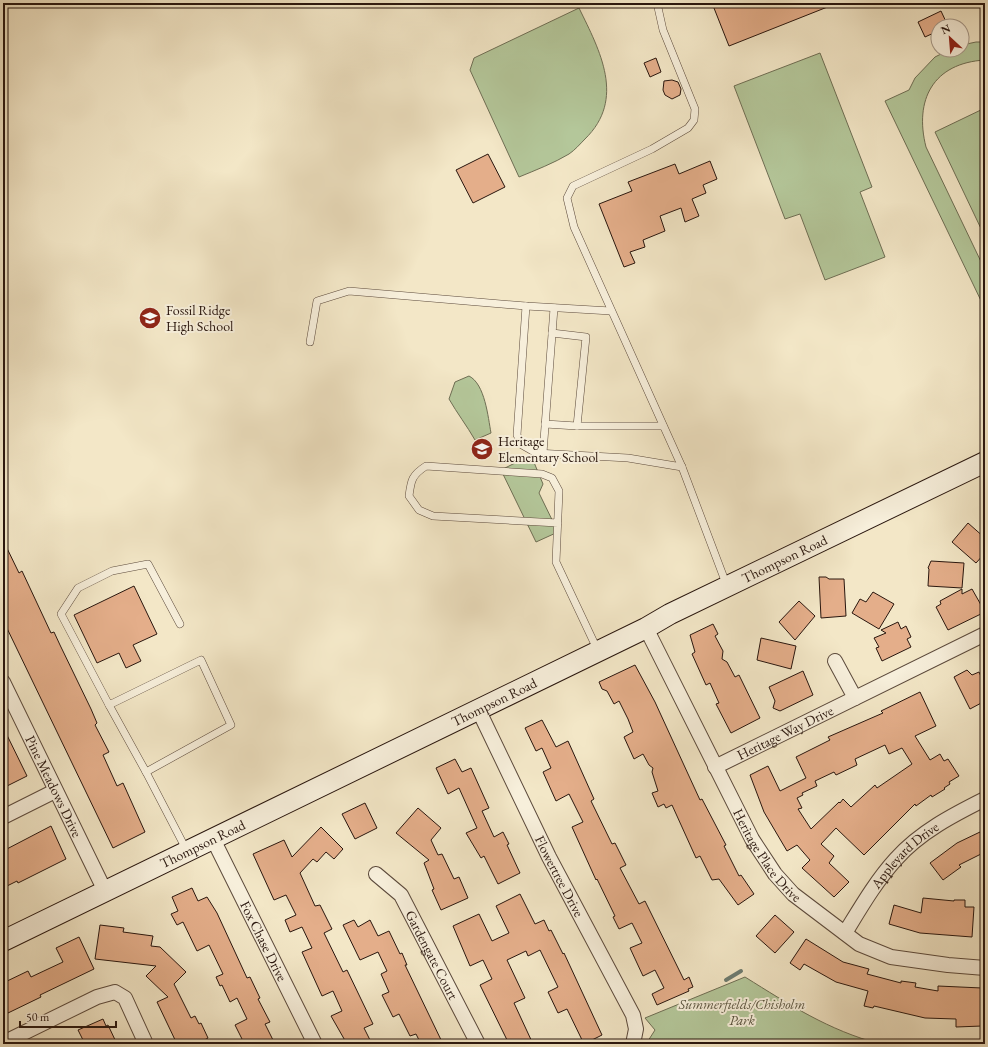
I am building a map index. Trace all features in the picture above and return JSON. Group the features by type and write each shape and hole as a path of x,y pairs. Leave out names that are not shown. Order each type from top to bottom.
{"street":[{"name":"Thompson Road","path":"3,941 646,628 670,614 727,586 985,462"},
{"name":"Heritage Place Drive","path":"646,628 752,839 775,874 793,894 810,909 845,932 859,944 891,957 948,965 985,968"},
{"name":"Heritage Way Drive","path":"715,767 985,634"},
{"path":"835,661 855,698"},
{"name":"Pine Meadows Drive","path":"3,682 105,891"},
{"name":"Flowertree Drive","path":"478,709 549,857 633,1015 636,1029 633,1044"},
{"path":"3,817 56,791"},
{"name":"Appleyard Drive","path":"845,932 867,898 896,859 934,826 985,799"},
{"name":"Fox Chase Drive","path":"213,839 315,1044"},
{"name":"Gardengate Court","path":"376,874 401,895 478,1044"},
{"path":"3,1042 97,997 115,992 125,998 146,1044"}],"lane":[{"path":"657,3 663,30 694,109 694,120 688,128 652,149 573,186 568,198 574,227 682,467 727,586"},
{"path":"310,342 318,301 349,291 526,306 611,311"},
{"path":"526,306 517,435 522,445 536,453 628,458 682,467"},
{"path":"543,453 554,308"},
{"path":"552,333 586,337 576,426"},
{"path":"545,424 576,426 663,426"},
{"path":"558,523 433,516 419,510 409,496 411,480 426,466 542,474 552,478 559,491 558,523 556,562 598,651"},
{"path":"180,624 148,564 112,570 78,588 61,614 187,851"},
{"path":"109,705 201,660 231,726 146,772"}],"green space":[{"path":"579,8 595,41 601,58 607,91 604,108 597,124 575,149 551,163 519,177 470,70 474,58"},
{"path":"985,42 985,60 967,63 952,68 940,76 932,87 926,100 923,114 923,130 926,147 985,270 985,309 885,101 909,90 915,78 934,58 970,58 970,43"},
{"path":"820,53 872,187 860,192 885,257 825,280 800,214 785,219 734,86"},
{"path":"985,108 985,237 935,132"},
{"path":"469,376 479,386 482,393 491,433 475,440 449,399 455,382"},
{"path":"523,459 533,460 543,484 539,493 558,532 536,542 501,470"},
{"name":"Summerfields/Chisholm Park","path":"745,977 794,1007 826,1024 843,1032 880,1044 646,1044 655,1030 645,1018"}],"building":[{"path":"712,3 835,3 835,4 729,46"},
{"path":"941,11 944,18 930,18 930,35 925,37 918,22"},
{"path":"656,58 661,72 650,77 644,63"},
{"path":"672,80 678,82 681,89 680,95 672,99 665,95 663,90 664,81"},
{"path":"488,154 505,187 473,203 456,170"},
{"path":"710,161 717,179 703,185 706,193 692,199 699,216 685,222 681,208 660,216 665,231 643,240 645,247 630,252 635,263 624,267 599,204 632,191 628,182 675,164 679,174"},
{"path":"968,523 985,538 985,553 976,563 952,542"},
{"path":"3,540 19,573 22,571 51,633 54,632 91,709 97,723 95,725 109,752 103,755 117,786 123,783 145,832 113,848 3,620"},
{"path":"931,561 964,563 962,588 928,586 928,568"},
{"path":"819,577 844,579 846,616 821,618"},
{"path":"134,586 157,634 133,645 141,661 126,668 119,653 97,663 74,615"},
{"path":"962,589 962,594 972,589 985,612 948,630 936,607 941,604 940,601"},
{"path":"873,592 894,604 879,629 852,613 860,599 866,602"},
{"path":"799,601 815,616 795,640 779,622"},
{"path":"898,622 901,629 906,626 911,637 907,639 911,647 882,661 876,648 879,647 874,638 886,633 881,630"},
{"path":"713,624 718,634 715,636 723,651 722,659 727,662 735,677 739,675 760,718 731,733 716,704 719,703 710,683 706,685 692,654 695,652 690,635"},
{"path":"761,638 796,646 791,669 757,660"},
{"path":"635,665 655,702 700,800 702,799 726,845 724,846 739,876 741,875 754,894 738,905 719,879 712,880 700,856 696,858 672,805 666,808 664,804 658,807 652,793 658,791 652,772 653,768 649,765 643,754 634,759 624,737 633,732 628,719 619,701 614,704 607,691 602,689 599,682"},
{"path":"967,670 972,675 979,672 985,685 985,701 970,709 954,677"},
{"path":"803,671 813,695 780,711 773,708 775,701 769,687"},
{"path":"920,692 936,726 915,736 930,760 940,754 944,761 948,759 959,776 949,782 950,784 944,788 945,789 932,797 931,795 916,806 915,804 864,855 836,828 821,844 834,856 829,863 849,882 834,897 802,868 810,860 797,845 787,851 764,812 750,775 768,766 780,791 806,778 796,757 830,740 828,737 883,713 881,711","holes":["885,745 889,754 902,748 912,764 877,788 875,785 851,807 843,799 811,829 798,809 802,808 797,798 803,795 802,793 817,786 815,781 834,772 836,775 857,765 855,759"]},
{"path":"542,720 556,747 568,741 594,799 591,801 612,844 615,843 626,865 620,868 639,904 645,901 684,980 689,977 693,987 688,989 689,991 657,1005 652,994 664,988 655,970 643,976 630,948 642,943 632,923 619,929 613,917 615,916 597,879 596,880 572,827 583,822 569,794 556,801 543,772 551,768 542,748 536,751 525,728"},
{"path":"3,727 27,776 3,788"},
{"path":"455,759 462,772 471,768 489,808 482,811 494,837 503,832 509,844 507,845 520,873 498,884 484,856 481,858 466,833 477,828 459,788 448,794 436,768"},
{"path":"365,803 377,828 355,839 342,814"},
{"path":"418,808 441,828 431,840 438,855 442,854 454,879 459,877 468,898 441,910 432,890 434,889 424,863 429,860 396,833"},
{"path":"51,826 66,859 18,883 17,881 3,888 3,851"},
{"path":"321,827 343,849 334,859 326,852 317,862 313,859 300,873 315,906 320,905 332,929 324,933 343,972 347,970 373,1024 364,1028 372,1044 347,1044 331,1016 342,1011 333,991 322,996 302,952 312,948 302,927 290,932 285,920 296,915 286,895 274,900 253,854 284,840 292,857"},
{"path":"980,832 985,842 985,852 959,865 961,867 943,880 930,863 957,843"},
{"path":"192,888 198,901 207,897 217,913 247,978 250,977 260,998 258,999 270,1022 265,1024 275,1044 240,1044 242,1039 235,1025 247,1019 237,998 230,1002 222,985 220,986 216,977 223,974 209,945 197,951 183,922 177,925 171,914 178,911 172,897"},
{"path":"520,894 535,924 544,920 549,931 551,930 563,954 564,953 602,1035 584,1044 567,1009 558,1013 548,992 558,987 540,950 528,956 526,951 507,960 525,998 514,1003 533,1044 509,1044 480,985 492,979 483,960 470,966 453,926 479,914 492,941 509,933 496,906"},
{"path":"923,898 954,901 965,900 965,907 974,907 972,937 920,933 889,924 894,905 921,913"},
{"path":"775,915 794,932 775,953 756,936"},
{"path":"354,920 358,927 370,920 378,936 389,931 400,954 402,953 407,965 405,965 443,1044 421,1044 416,1034 410,1036 399,1014 393,1017 382,995 389,992 381,974 387,971 378,952 360,960 343,925"},
{"path":"100,925 124,928 123,932 153,936 151,946 160,947 186,972 174,984 191,1018 195,1016 199,1024 201,1023 208,1038 197,1044 177,1044 157,1002 168,997 146,976 156,966 95,959"},
{"path":"79,937 94,969 40,995 41,997 8,1013 3,1005 3,983 28,971 31,977 63,962 56,948"},
{"path":"806,939 843,962 869,969 867,974 901,983 901,981 916,983 915,987 938,991 938,986 982,988 982,1026 956,1027 956,1019 925,1018 874,1006 873,1008 864,1006 868,991 836,982 804,964 800,970 790,963"},
{"path":"103,1019 106,1026 108,1025 117,1044 85,1044 78,1030"}],"waterway":[{"path":"726,980 741,971"}],"place":[{"name":"Fossil Ridge High School","path":"150,318"},
{"name":"Heritage Elementary School","path":"482,449"}]}
